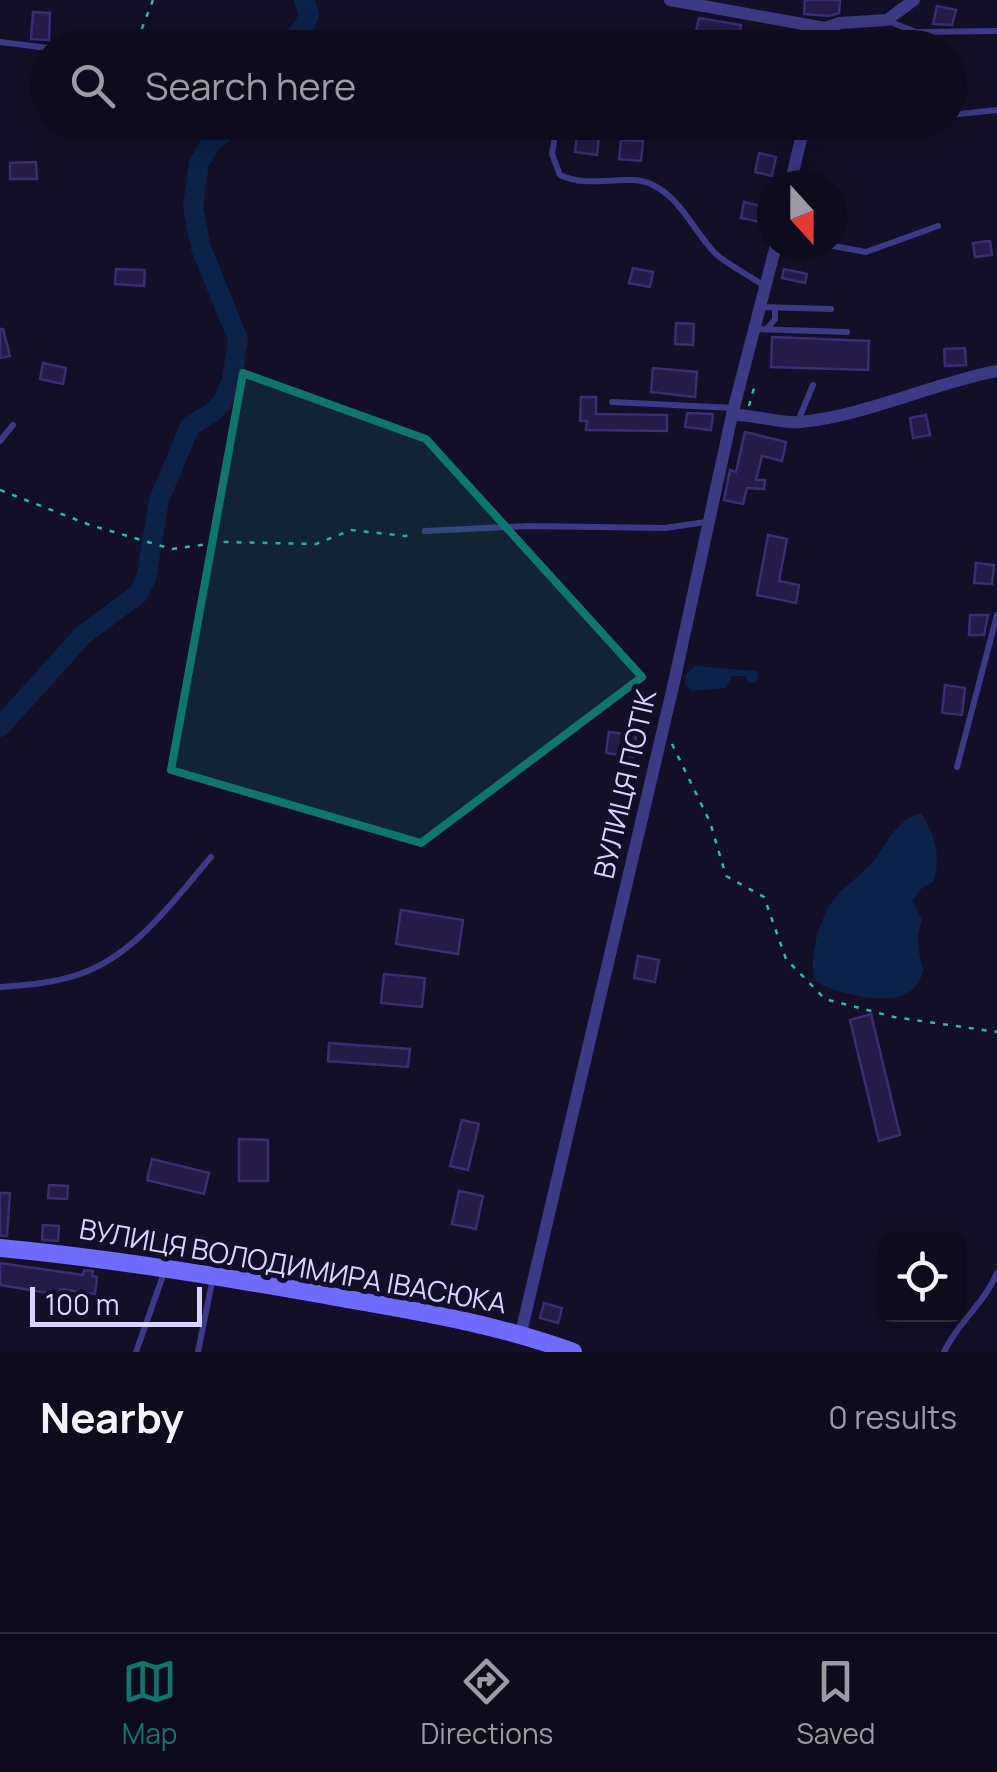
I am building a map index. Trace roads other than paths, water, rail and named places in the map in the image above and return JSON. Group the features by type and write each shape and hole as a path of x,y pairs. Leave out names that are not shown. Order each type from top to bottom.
{"street":[{"path":"670,0 825,28 887,20 914,0"},
{"path":"794,170 801,140"},
{"name":"ВУЛИЦЯ ПОТІК","path":"521,1333 664,727 733,411 759,330 758,308 772,260"},
{"path":"733,411 798,422 833,417 957,379 997,372"},
{"name":"ВУЛИЦЯ ВОЛОДИМИРА ІВАСЮКА","path":"0,1248 166,1268 414,1310 521,1333 572,1352"}],"lane":[{"path":"887,20 911,30"},
{"path":"967,31 997,30"},
{"path":"0,42 30,46"},
{"path":"967,113 997,110"},
{"path":"554,140 552,154 560,175 585,182 640,181 667,193 714,253 764,286"},
{"path":"847,248 866,252 938,226"},
{"path":"758,308 831,309"},
{"path":"759,330 775,319 776,308"},
{"path":"759,330 847,332"},
{"path":"798,422 813,385"},
{"path":"612,402 733,411"},
{"path":"0,442 13,425"},
{"path":"426,530 526,526 664,528 708,522"},
{"path":"957,766 997,615"},
{"path":"0,987 78,975 111,959 152,925 211,857"},
{"path":"136,1352 166,1268"},
{"path":"944,1352 950,1338 976,1311 997,1273"},
{"path":"198,1352 214,1276"}],"water":[{"path":"695,666 756,671 758,677 755,683 748,682 745,676 732,676 726,688 691,691 685,685 685,675"},
{"path":"921,813 933,837 937,862 934,881 921,889 913,901 922,920 918,945 924,970 917,984 902,996 877,998 837,991 816,982 816,940 833,900 873,862 898,827"}],"waterway":[{"path":"300,30 309,14 304,0"},
{"path":"0,727 83,635 138,594 146,578 159,500 190,426 213,412 232,380 238,339 201,248 193,206 199,163 215,140"}]}
